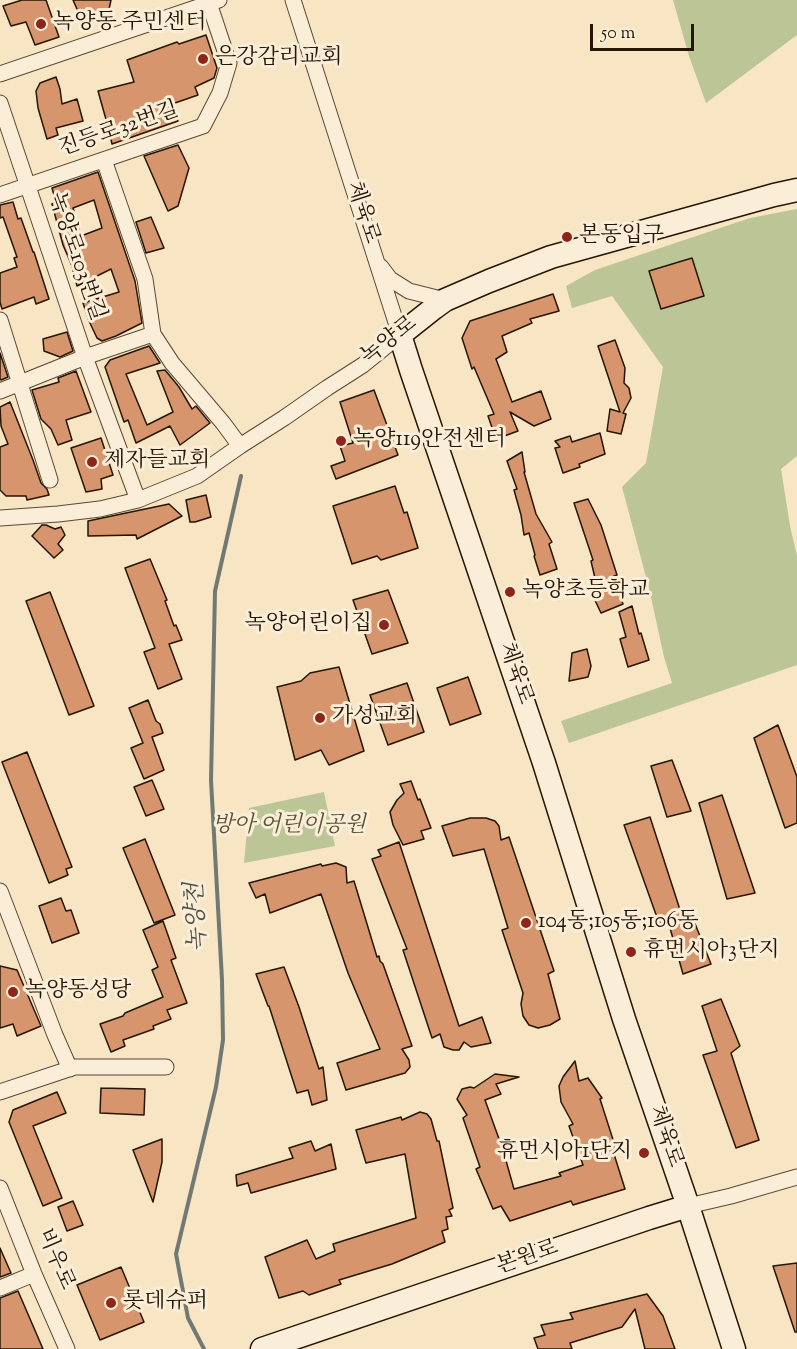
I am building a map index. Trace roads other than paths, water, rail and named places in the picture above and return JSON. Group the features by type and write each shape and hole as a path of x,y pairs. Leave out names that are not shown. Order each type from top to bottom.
{"street":[{"name":"체육로","path":"293,0 411,370 544,763 624,1019 734,1349"},
{"path":"0,74 214,2"},
{"name":"진등로32번길","path":"0,195 203,126 220,93 229,63 214,2"},
{"name":"녹양로103번길","path":"0,103 85,357 138,500"},
{"path":"104,160 145,279 153,334 172,363 240,446"},
{"name":"녹양로","path":"0,518 100,509 138,500 197,476 363,364 446,300 489,280 551,257 797,190"},
{"path":"377,263 390,279 409,291 446,300"},
{"path":"1,324 50,480"},
{"name":"녹양로103번길","path":"0,391 85,357 153,334"},
{"path":"0,891 67,1070"},
{"path":"0,1092 75,1067 166,1067"},
{"name":"본원로","path":"276,1347 649,1218 797,1177"},
{"name":"비우로","path":"0,1188 67,1349"},
{"path":"0,1288 34,1274"}],"waterway":[{"name":"녹양천","path":"204,1349 188,1318 176,1254 216,1087 223,1040 211,780 215,591 241,476"}],"place":[{"name":"녹양동 주민센터","path":"41,24"},
{"name":"은강감리교회","path":"203,59"},
{"name":"본동입구","path":"567,237"},
{"name":"녹양119안전센터","path":"341,441"},
{"name":"제자들교회","path":"92,462"},
{"name":"녹양초등학교","path":"510,592"},
{"name":"녹양어린이집","path":"384,625"},
{"name":"가성교회","path":"320,718"},
{"name":"104동;105동;106동","path":"526,923"},
{"name":"휴먼시아3단지","path":"631,952"},
{"name":"녹양동성당","path":"13,992"},
{"name":"휴먼시아1단지","path":"644,1153"},
{"name":"롯데슈퍼","path":"111,1303"}],"park label":[{"name":"방아 어린이공원","path":"289,827"}]}
